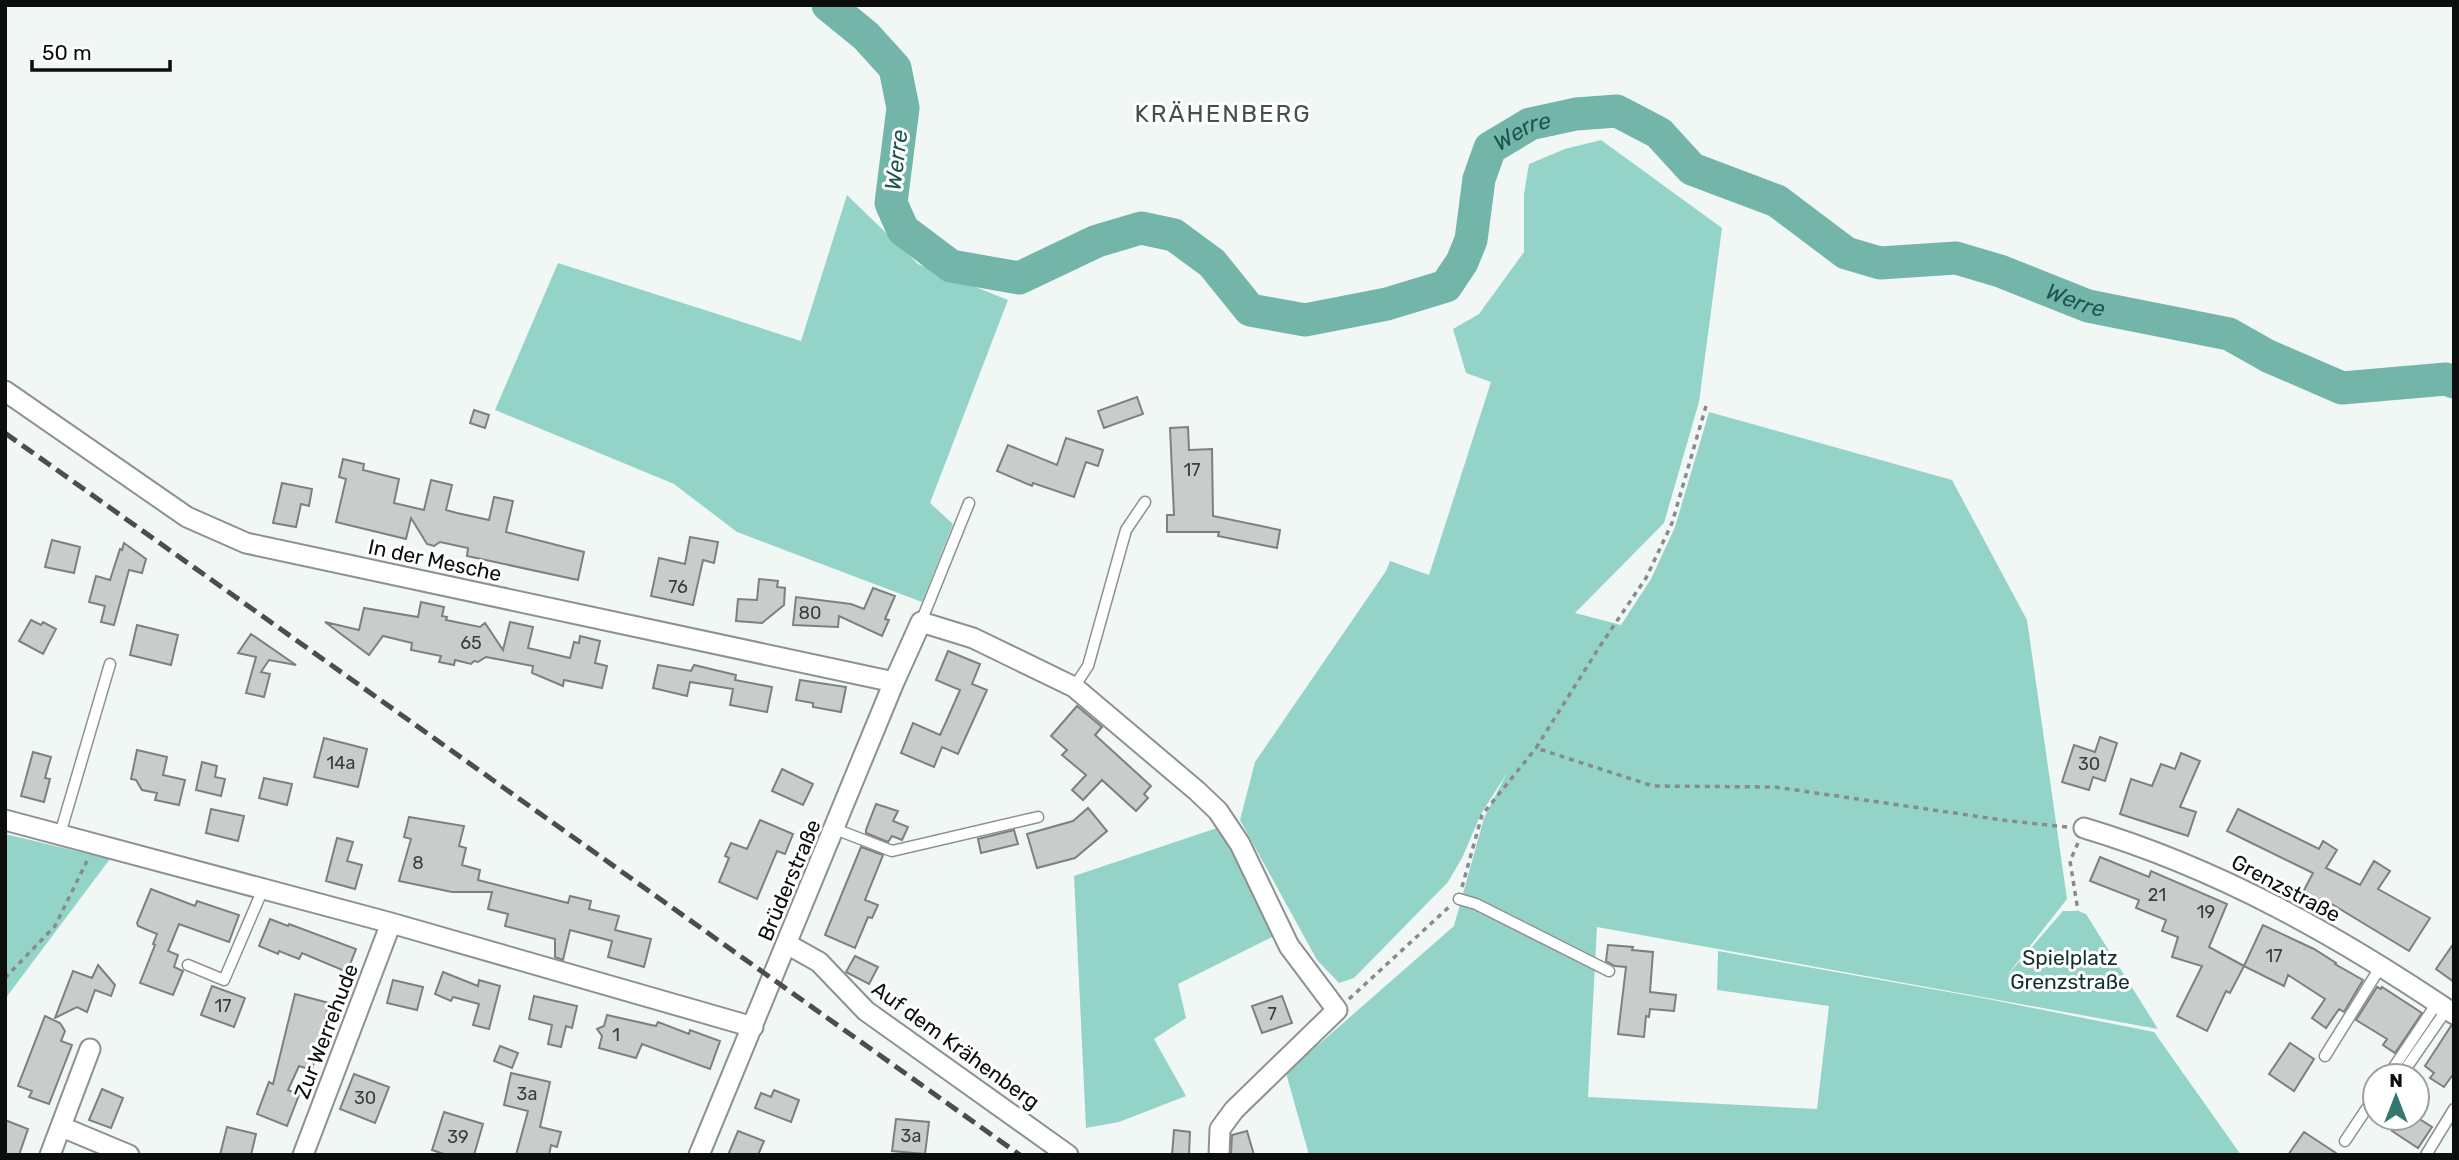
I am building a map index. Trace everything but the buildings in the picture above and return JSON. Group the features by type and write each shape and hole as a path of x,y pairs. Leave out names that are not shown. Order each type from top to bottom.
{"street":[{"name":"In der Mesche","path":"5,391 187,517 246,543 894,681"},
{"name":"Brüderstraße","path":"699,1155 894,681 921,622"},
{"path":"921,622 973,638 1074,687 1138,739 1218,811 1240,845 1289,946 1337,1010 1234,1110 1220,1129 1219,1155"},
{"path":"5,820 391,923 753,1027"},
{"name":"Grenzstraße","path":"2084,828 2165,854 2260,897 2381,966 2446,1008"},
{"name":"Zur Werrehude","path":"303,1155 391,923"},
{"name":"Auf dem Krähenberg","path":"787,944 819,962 866,1011 1068,1155"},
{"path":"50,1155 90,1049"},
{"path":"62,1127 129,1155"}],"lane":[{"path":"1074,687 1088,666 1126,530 1145,502"},
{"path":"921,622 969,503"},
{"path":"60,834 110,664"},
{"path":"835,829 891,851 1038,817"},
{"path":"188,965 224,980 263,889"},
{"path":"1459,898 1609,971"},
{"path":"2325,1056 2381,966"},
{"path":"2410,1062 2446,1008"},
{"path":"2400,1062 2446,1008"},
{"path":"2426,1155 2454,1109"},
{"path":"2345,1140 2361,1117"}],"path":[{"path":"1337,1010 1459,898 1482,815 1536,748 1646,578 1672,523 1706,406"},
{"path":"1536,748 1653,786 1775,787 2009,821 2084,828"},
{"path":"5,978 55,926 96,844"},
{"path":"2070,860 2078,911"}],"green space":[{"name":"Spielplatz Grenzstraße","path":"1601,140 1722,228 1699,402 1664,523 1575,613 1621,625 1651,579 1675,527 1709,412 1952,480 2027,620 2067,899 2005,978 2063,911 2078,911 2086,914 2158,1029 1597,927 1588,1097 1817,1109 1829,1006 1717,990 1718,951 1988,999 2154,1032 2241,1155 1309,1155 1286,1073 1454,926 1484,818 1507,773 1481,814 1462,858 1448,882 1354,978 1339,983 1317,960 1240,820 1255,762 1386,571 1390,561 1429,575 1491,382 1466,373 1453,329 1479,314 1524,252 1524,194 1529,164 1565,149"},
{"path":"847,195 918,264 1008,300 930,503 953,524 922,602 737,532 674,484 495,410 558,263 801,341"},
{"path":"1220,827 1274,936 1178,984 1186,1018 1154,1039 1186,1096 1119,1122 1086,1128 1074,876"},
{"path":"5,834 110,859 5,999"}],"waterway":[{"name":"Werre","path":"828,5 866,36 895,68 903,108 891,203 903,230 951,266 1019,278 1097,241 1141,228 1174,235 1212,263 1250,310 1305,320 1387,304 1446,286 1462,262 1471,240 1479,179 1490,148 1530,124 1576,114 1617,111 1659,133 1692,169 1777,201 1846,253 1880,263 1956,258 2000,271 2088,306 2229,334 2268,356 2342,388 2446,379 2454,382"}],"railway":[{"path":"5,433 1020,1155"}],"district":[{"name":"KRÄHENBERG","path":"1223,114"}]}
